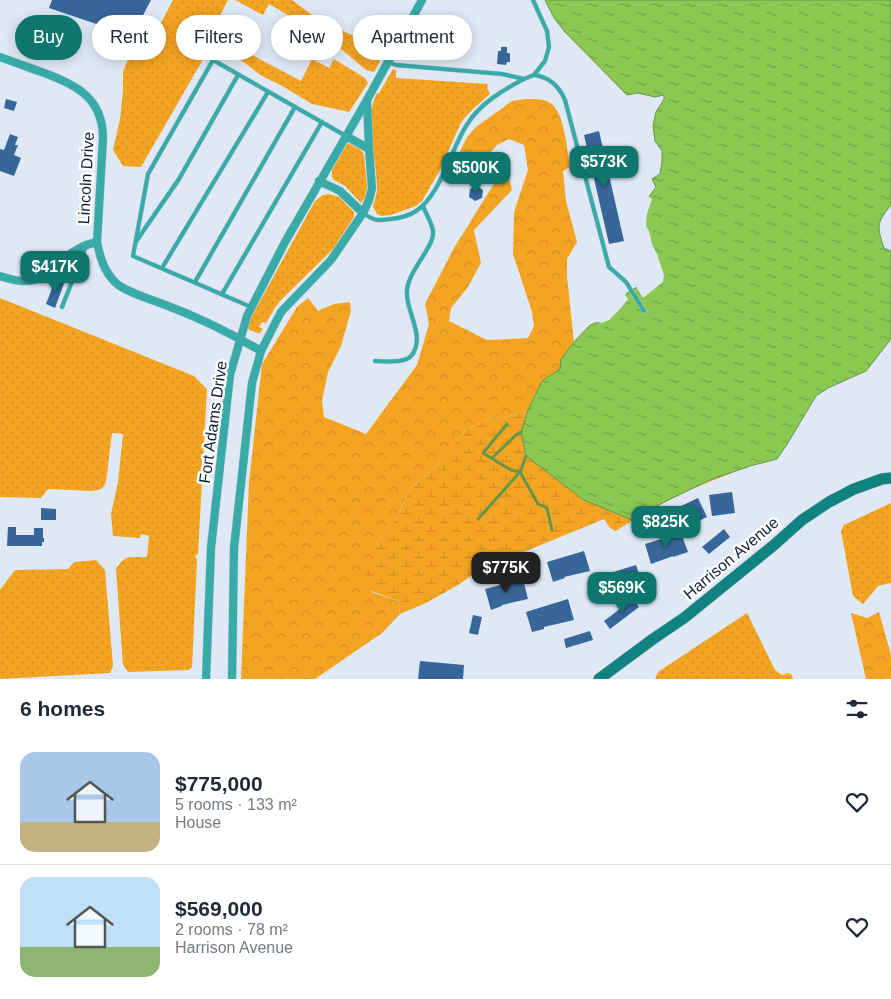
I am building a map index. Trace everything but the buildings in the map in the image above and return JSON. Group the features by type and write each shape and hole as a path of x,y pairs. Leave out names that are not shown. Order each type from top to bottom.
{"main road":[{"name":"Harrison Avenue","path":"599,679 684,618 802,520 829,502 854,489 882,479 891,478"}],"street":[{"name":"Fort Adams Drive","path":"206,679 211,548 230,374 247,316 285,242 422,0"},
{"name":"Lincoln Drive","path":"0,57 55,77 79,89 91,100 98,110 103,128 103,138 97,242 104,267 114,282 198,319 261,350"},
{"name":"Fort Adams Drive","path":"232,679 234,548 252,383 261,350 281,312 331,260 363,213 369,200 372,188 367,100"},
{"path":"346,136 369,149"},
{"path":"320,181 340,191 363,213"},
{"name":"Lincoln Drive","path":"0,276 23,281 41,278 52,271 65,258 87,244 97,242"}],"lane":[{"path":"363,213 372,219 381,221 400,218 411,214 423,206 436,189 460,137 474,116 496,95 534,75 545,61 549,47 548,31 533,0"},
{"path":"251,307 133,256 148,174 213,60 346,136"},
{"path":"388,62 396,65 502,74 524,79"},
{"path":"136,241 179,179 238,75"},
{"path":"534,75 552,82 563,95 609,267 626,282 644,310"},
{"path":"162,268 268,92"},
{"path":"195,282 295,107"},
{"path":"222,294 322,122"},
{"path":"375,361 407,359 413,353 416,346 416,331 408,305 407,291 413,272 432,240 433,232 423,206"},
{"path":"62,306 87,244"}],"green space":[{"path":"173,0 228,0 220,15 176,15 176,60 203,60 141,167 123,166 113,150 120,119 123,72 128,60 166,60 165,15"},
{"path":"235,0 292,0 312,15 288,15 269,4 263,15"},
{"path":"343,31 353,35 353,59 343,51"},
{"path":"240,60 261,60 301,81 312,60 329,68 333,60 336,60 365,78 368,83 349,112 312,104 260,75"},
{"path":"354,60 381,60 374,72 366,70"},
{"path":"393,69 396,70 396,78 488,84 487,88 490,94 462,121 440,170 422,201 416,206 391,215 381,216 377,214 373,207 377,188 371,115 377,93 379,93"},
{"path":"526,99 547,101 557,111 565,134 570,167 563,171 566,201 577,242 567,259 567,277 574,342 561,359 561,369 542,381 528,410 504,418 492,417 465,431 437,465 410,489 396,519 376,544 371,592 398,601 400,614 382,633 315,679 241,679 249,482 262,364 297,307 308,298 318,311 334,304 350,302 351,311 341,346 328,372 322,401 324,417 366,434 417,365 429,324 425,304 454,248 497,179 509,177 512,190 474,230 481,263 468,287 451,308 449,321 487,340 528,338 534,326 532,312 513,254 514,212 528,170 524,145 509,139 497,145 477,166 465,171 455,162 467,137 476,127 512,101"},
{"path":"348,143 361,150 364,155 367,186 365,198 361,203 345,186 332,177 332,170"},
{"path":"329,194 339,197 354,212 354,217 333,249 281,300 266,323 262,322 259,327 263,329 260,333 249,330 247,325 315,201 323,195"},
{"path":"0,298 194,376 207,389 198,554 195,556 197,560 192,667 189,670 128,672 123,665 116,569 126,558 147,557 149,536 141,534 140,538 113,536 111,514 118,482 123,434 112,433 106,482 101,489 92,491 48,489 41,498 0,497"},
{"path":"574,342 591,362 750,466 681,494 616,531 610,528 604,519 478,571 426,603 400,614 398,601 371,591 364,580 376,544 396,519 410,489 437,465 465,431 492,417 504,418 528,410 542,381 560,369 561,359"},
{"path":"891,503 891,583 878,586 863,604 853,596 841,531 844,525"},
{"path":"96,560 105,570 113,666 110,673 0,679 0,590 15,570 68,569 74,562"},
{"path":"879,612 891,655 891,679 866,679 851,613 867,618"},
{"path":"747,613 775,670 782,675 788,673 792,675 793,679 655,679 658,672"}],"water":[{"path":"545,0 891,0 891,205 880,221 879,230 884,248 891,251 891,339 866,371 828,388 816,396 777,459 710,480 632,520 584,500 526,456 521,432 528,410 542,381 560,369 561,359 574,342 590,325 604,320 619,305 627,293 635,288 650,284 656,277 643,229 648,198 656,187 652,179 660,174 662,162 662,151 655,141 653,126 656,112 664,99 664,95 655,97 638,93 627,95 565,32 554,18"}],"pier":[{"path":"647,195 652,199 647,214 646,226 664,275 663,282 643,298 635,285 649,282 653,277 647,264 641,229"},
{"path":"624,293 628,299 621,308 609,320 602,323 598,322 597,320 603,317 617,303"}],"waterway":[{"path":"507,424 483,453 511,470 520,472 538,504 547,508 552,530"},
{"path":"492,458 521,432"},
{"path":"478,519 520,472 526,456"}]}
